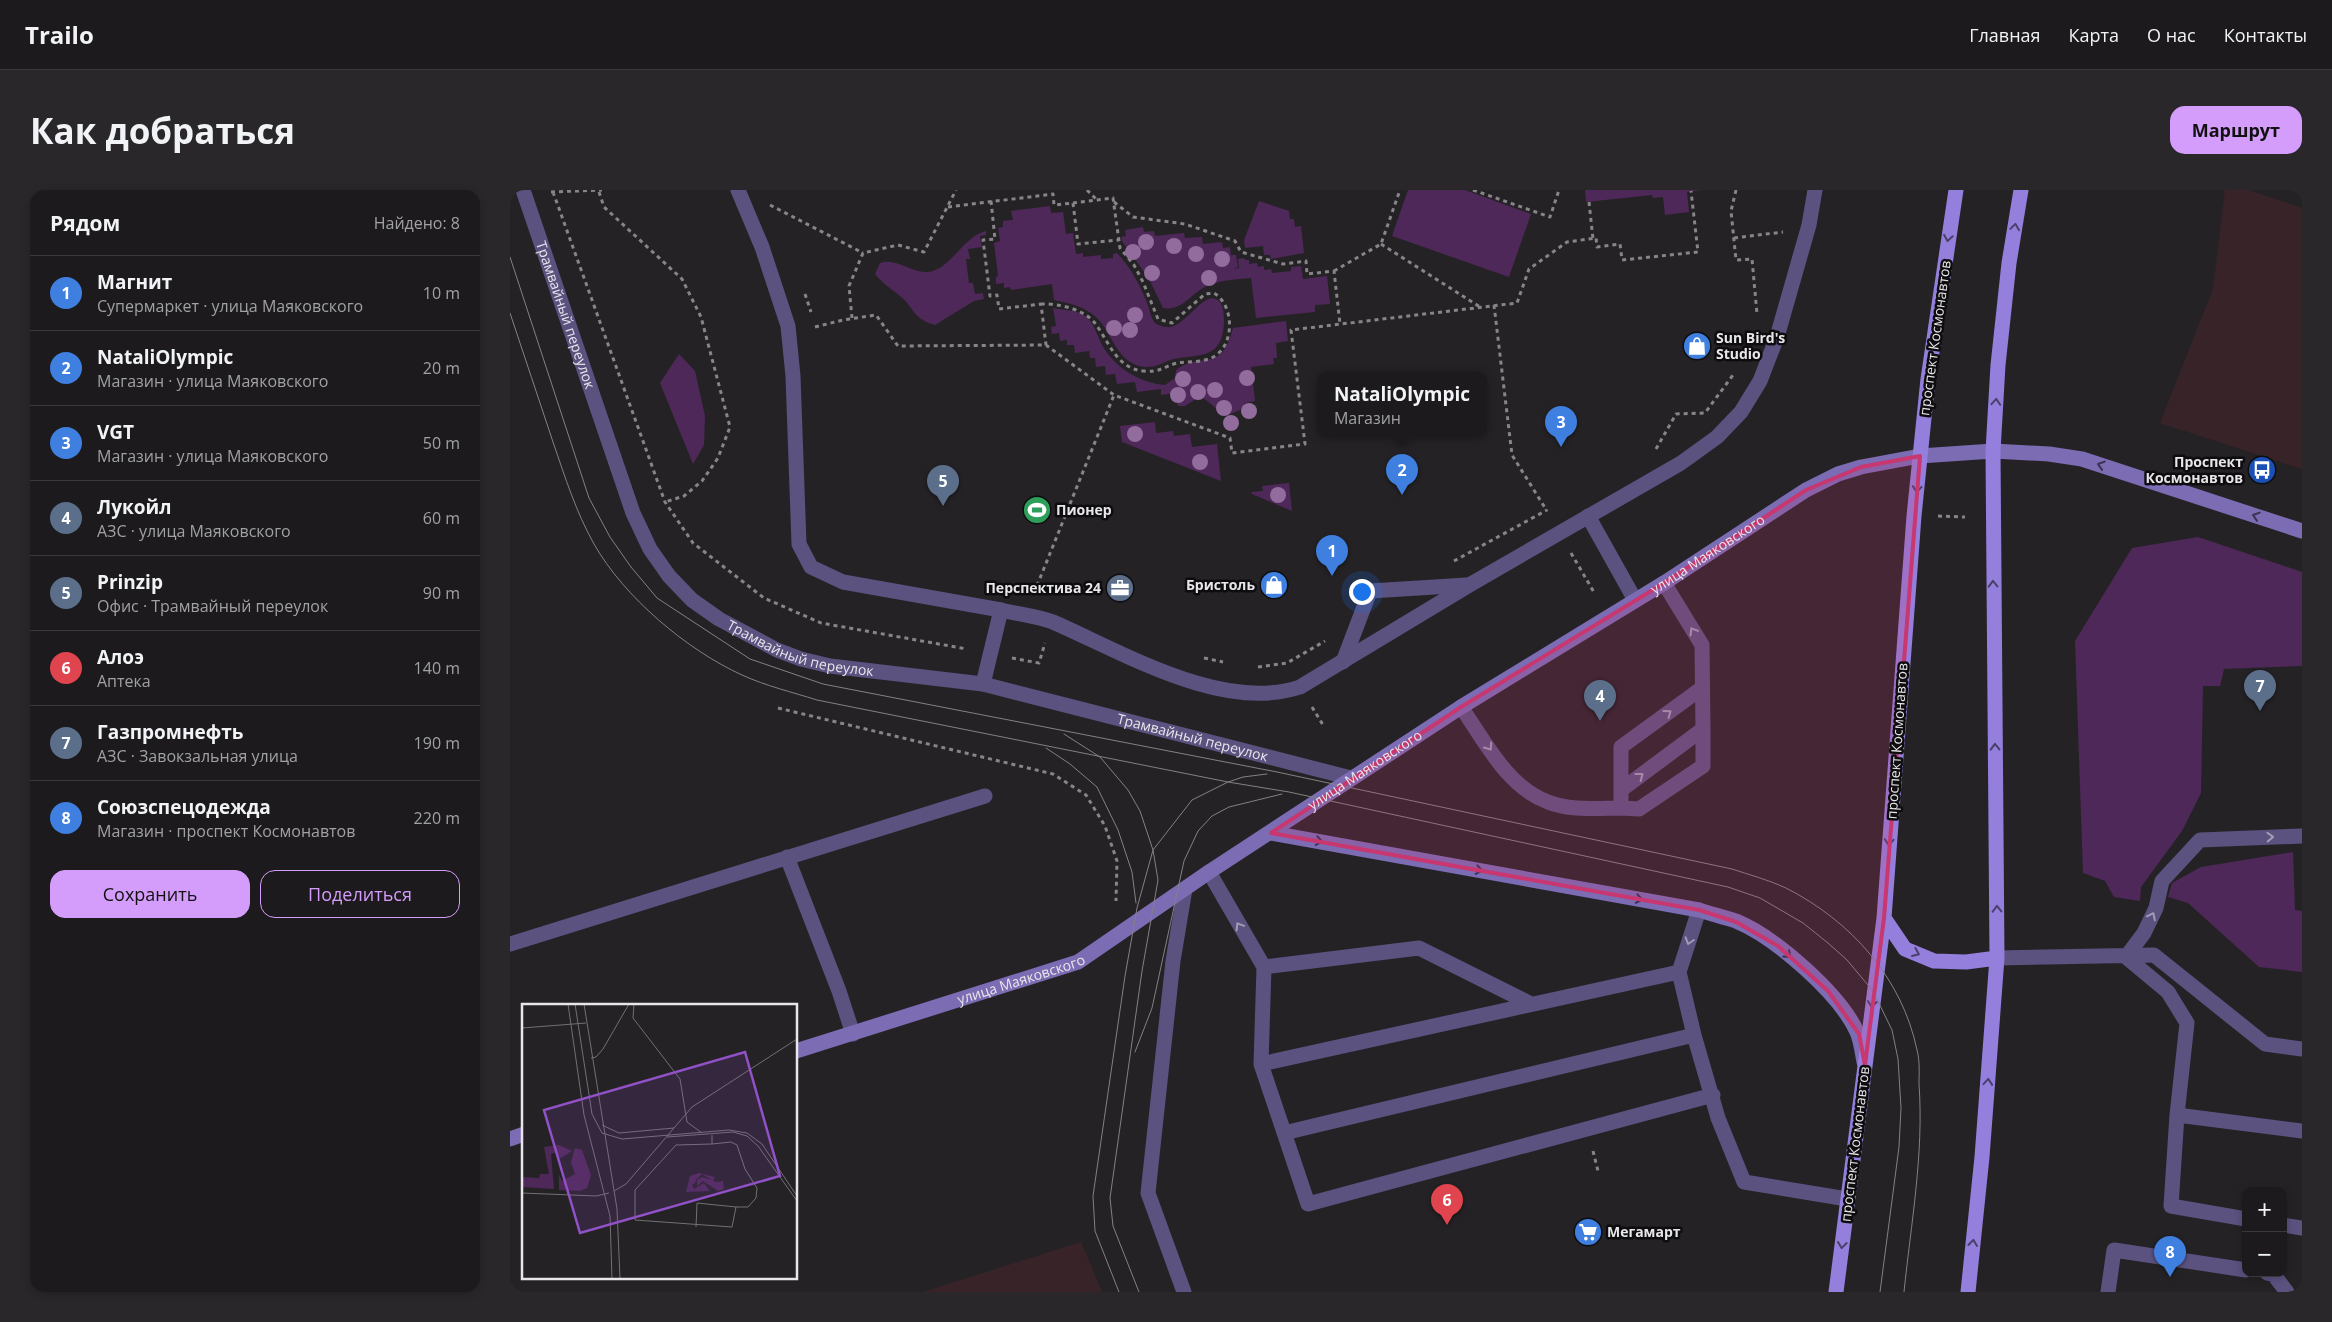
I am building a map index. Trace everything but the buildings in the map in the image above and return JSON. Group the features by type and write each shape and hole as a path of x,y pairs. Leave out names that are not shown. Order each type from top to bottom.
{"main road":[{"name":"проспект Космонавтов","path":"1836,1292 1884,918 1920,456 1937,311 1956,190"},
{"path":"1968,1292 1997,958 1993,451 1998,365 2009,264 2021,190"},
{"path":"1884,918 1905,949 1934,961 1966,962 1997,958"}],"street":[{"name":"Трамвайный переулок","path":"523,190 624,490 650,550 669,576 692,600 719,620 777,650 801,659 830,666 983,684 1351,778"},
{"path":"738,190 762,247 788,326 793,376 799,544 811,567 843,582 1001,610 1050,621 1158,671 1203,684 1245,692 1280,694 1300,687 1343,662 1470,584 1681,463 1717,437 1741,412 1760,382 1777,337 1809,225 1815,190"},
{"name":"улица Маяковского","path":"798,1051 1078,962 1209,872 1461,707 1664,583 1806,490 1830,478 1862,467 1920,456 1993,451 2049,454 2082,459 2302,531"},
{"path":"1588,516 1635,600"},
{"path":"1461,707 1511,779 1527,791 1548,803 1573,807 1639,810 1703,766 1702,645 1664,583"},
{"path":"1343,662 1370,591 1470,584"},
{"path":"983,684 1001,610"},
{"path":"1621,808 1622,747 1702,688"},
{"path":"1621,790 1703,730"},
{"path":"510,944 985,796"},
{"path":"1271,833 1699,910 1736,922 1778,946 1828,991 1852,1020 1858,1034 1865,1065"},
{"path":"2126,957 2144,933 2156,908 2162,881 2200,840 2302,836"},
{"path":"787,858 839,991 853,1034"},
{"path":"1209,872 1264,968 1261,1064 1308,1204 1713,1095"},
{"path":"1184,1292 1148,1192 1173,961 1185,889"},
{"path":"1699,910 1679,972 1694,1035 1713,1095 1718,1118 1744,1182 1847,1199"},
{"path":"1264,968 1419,948 1531,1004"},
{"path":"1997,958 2154,955 2266,1044 2302,1049"},
{"path":"2126,957 2168,992 2187,1024 2177,1115 2171,1206 2242,1217"},
{"path":"1261,1064 1679,972"},
{"path":"1284,1133 1694,1035"},
{"path":"2177,1115 2302,1131"},
{"path":"510,1139 522,1135"},
{"path":"2287,1226 2302,1228"},
{"path":"2108,1292 2114,1250 2242,1269"},
{"path":"2275,1277 2287,1292"}],"path":[{"path":"770,205 863,253 898,245 924,252 956,190"},
{"path":"1086,190 1097,200"},
{"path":"948,207 1053,194 1054,205 1113,198 1114,202 1134,217 1185,224 1235,241 1241,252 1283,264 1306,261 1308,274 1334,271 1381,244 1400,190"},
{"path":"1473,190 1550,217 1559,190"},
{"path":"1736,190 1731,211 1736,260 1752,259 1758,315"},
{"path":"545,191 600,191 604,207 682,279 701,317 730,427 718,458 702,481 684,496 665,502"},
{"path":"815,327 852,318 876,315 898,346 1046,345 1114,395 1230,438 1232,453 1305,444 1291,330 1517,303 1529,269 1567,242 1596,238 1597,247 1620,244 1622,260 1698,252 1691,191"},
{"path":"553,192 665,502 693,543 764,598 821,623 1039,663"},
{"path":"766,198 773,213"},
{"path":"990,201 995,239 983,240 990,296 997,295 999,309 1041,304 1056,305 1085,315 1093,321 1114,354 1132,368 1143,371 1158,371 1171,365 1204,360 1215,355 1223,346 1228,333 1228,307 1223,298 1214,293 1205,294 1172,323 1158,319 1134,265 1120,248 1114,202"},
{"path":"1589,202 1593,239"},
{"path":"1073,203 1078,244 1118,240"},
{"path":"1781,241 1786,224"},
{"path":"1734,238 1784,232"},
{"path":"1381,244 1480,307"},
{"path":"852,318 849,286 863,253"},
{"path":"1334,271 1340,324"},
{"path":"802,286 815,327 815,337"},
{"path":"1041,304 1046,345"},
{"path":"1494,305 1512,455 1595,594"},
{"path":"1654,454 1676,414 1705,413 1737,369"},
{"path":"1034,594 1114,395"},
{"path":"1450,563 1546,510 1556,507"},
{"path":"1938,516 1965,517"},
{"path":"1024,592 1041,597"},
{"path":"1255,667 1287,663 1328,639"},
{"path":"1200,657 1228,664"}],"highlighted area":[{"path":"1920,456 1884,918 1865,1065 1859,1034 1828,991 1778,946 1736,922 1699,910 1271,833 1461,707 1664,583 1806,490 1861,467"}],"shaded area":[{"path":"1408,190 1465,190 1531,214 1509,277 1392,236"},
{"path":"1585,190 1701,190 1687,192 1689,212 1665,215 1663,197 1653,198 1652,195 1586,202"},
{"path":"2225,190 2248,190 2302,208 2302,469 2160,423 2213,289"},
{"path":"1259,201 1289,211 1290,219 1294,219 1295,227 1301,226 1304,253 1271,259 1270,255 1264,255 1263,246 1245,248 1244,240"},
{"path":"1050,206 1051,213 1063,212 1066,234 1073,233 1076,254 1083,253 1083,257 1101,255 1101,259 1113,258 1113,254 1117,253 1136,280 1156,324 1165,327 1173,326 1207,300 1213,298 1219,301 1223,308 1224,323 1219,343 1214,349 1201,355 1173,359 1153,367 1144,367 1127,360 1121,354 1102,324 1091,313 1076,306 1054,300 1052,284 1011,290 1010,287 1004,288 1004,283 996,284 996,277 998,276 994,243 1000,241 998,228 1003,227 1003,221 1013,220 1011,211"},
{"path":"1143,227 1144,232 1154,231 1155,236 1184,233 1185,238 1202,237 1203,244 1222,242 1223,248 1230,247 1231,255 1236,255 1238,267 1234,269 1239,268 1238,259 1244,258 1249,260 1249,264 1257,263 1258,267 1264,266 1264,270 1271,269 1272,273 1291,271 1291,267 1301,266 1303,279 1327,276 1330,304 1315,305 1315,312 1256,318 1251,278 1212,284 1199,290 1177,307 1163,308 1149,279 1121,237 1126,236 1125,230"},
{"path":"986,231 986,235 980,236 982,247 968,249 970,259 966,259 969,283 973,283 975,294 983,293 984,299 974,301 935,325 922,320 899,295 883,283 875,274 880,263 887,262 920,271 933,271 947,262 971,239"},
{"path":"1053,308 1084,315 1093,325 1102,345 1114,361 1138,378 1156,384 1165,385 1175,378 1176,370 1186,364 1217,357 1223,352 1233,328 1286,321 1288,341 1276,343 1277,358 1273,358 1274,364 1251,367 1255,401 1245,403 1240,410 1228,415 1199,397 1185,406 1178,406 1176,393 1161,395 1161,389 1137,392 1135,382 1117,384 1115,374 1106,375 1105,366 1096,367 1095,358 1090,358 1089,351 1075,353 1074,345 1067,345 1067,340 1060,341 1059,333 1052,334 1051,327 1056,326"},
{"path":"679,354 695,371 705,416 704,445 693,464 660,383"},
{"path":"1155,422 1156,433 1173,431 1174,436 1190,434 1192,447 1217,444 1221,481 1122,442 1120,426"},
{"path":"1289,483 1292,511 1251,492 1263,491 1262,486"},
{"path":"2198,537 2302,572 2302,666 2224,669 2220,686 2203,686 2201,793 2182,831 2141,887 2140,901 2114,897 2105,881 2083,873 2075,641 2132,548"},
{"path":"2293,852 2295,910 2302,911 2302,972 2259,967 2188,903 2168,897 2172,883 2201,867"},
{"path":"1081,1242 1102,1292 923,1292"}],"tram line":[{"path":"510,257 589,498 610,537 631,567 657,598 750,659 823,684 1277,772 1732,869 1786,888 1810,901 1832,917 1870,954 1886,976 1910,1024 1918,1054 1920,1136 1904,1292"},
{"path":"510,313 566,481 594,544 622,583 659,620 700,651 742,675 770,686 817,700 1228,782 1289,792 1728,887 1760,898 1803,923 1847,960 1873,991 1892,1030 1898,1059 1901,1108 1899,1147 1880,1292"},
{"path":"1064,734 1100,757 1128,790 1140,811 1153,850 1158,880 1142,971 1110,1198 1113,1226 1139,1292"},
{"path":"1046,748 1070,764 1097,787 1118,830 1132,872 1136,903"},
{"path":"1119,1292 1095,1231 1093,1196 1125,976 1137,908 1153,850 1192,800 1228,782 1243,777 1267,774"},
{"path":"1135,1052 1152,1008 1184,861 1198,831 1212,816 1229,807 1282,794"}],"place":[{"name":"Sun Bird's Studio","path":"1697,346"},
{"name":"VGT","path":"1561,447"},
{"name":"Проспект Космонавтов","path":"2262,470"},
{"name":"NataliOlympic","path":"1402,495"},
{"name":"Prinzip","path":"943,506"},
{"name":"Пионер","path":"1037,510"},
{"name":"Магнит","path":"1332,576"},
{"name":"Бристоль","path":"1274,585"},
{"name":"Перспектива 24","path":"1120,588"},
{"name":"Газпромнефть","path":"2260,711"},
{"name":"Лукойл","path":"1600,721"},
{"name":"Алоэ","path":"1447,1225"},
{"name":"Мегамарт","path":"1588,1232"},
{"name":"Союзспецодежда","path":"2170,1277"}]}
